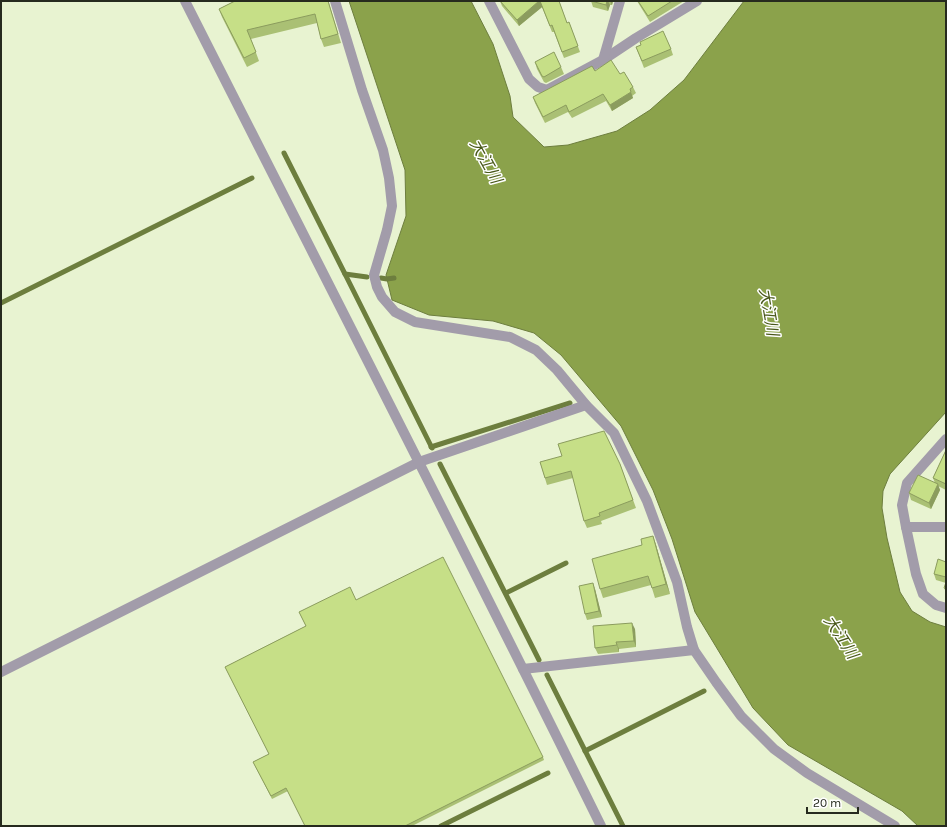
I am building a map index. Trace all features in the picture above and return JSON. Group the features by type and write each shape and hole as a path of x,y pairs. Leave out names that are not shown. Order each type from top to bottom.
{"street":[{"path":"185,1 351,331 419,462 601,826"},
{"path":"335,1 362,90 383,150 389,178 392,206 387,230 374,275 377,287 382,297 396,312 415,322 510,337 536,350 557,370 586,406 614,433 647,502 677,582 687,627 694,650 716,682 742,716 774,749 807,773 895,826"},
{"path":"489,1 528,79 538,87 547,90 603,60 697,1"},
{"path":"603,60 620,1"},
{"path":"1,672 419,462 586,406"},
{"path":"946,439 907,483 902,505 916,574 923,594 936,604 946,608"},
{"path":"906,527 946,527"},
{"path":"523,669 694,650"}],"water":[{"name":"大江川","path":"349,1 471,1 493,44 510,96 513,117 544,147 568,145 617,131 650,110 684,80 744,1 946,1 946,412 890,474 883,491 882,508 887,538 900,592 912,611 930,622 946,627 946,826 918,826 902,811 788,745 753,708 695,612 672,539 653,490 621,426 561,355 534,333 493,321 429,315 392,300 386,275 406,216 405,170"}],"building":[{"path":"235,1 328,1 338,34 321,39 315,14 247,30 256,52 244,58 219,9"},
{"path":"500,1 539,1 517,20"},
{"path":"540,1 559,1 578,46 562,52 552,25 550,26"},
{"path":"591,1 607,1 606,5"},
{"path":"638,1 672,1 648,16"},
{"path":"663,31 671,49 642,61 636,47 641,45 640,42"},
{"path":"554,52 561,67 544,77 542,76 535,62"},
{"path":"611,60 620,74 624,72 633,87 630,89 631,92 610,105 603,94 569,112 566,105 543,117 533,97 592,66 595,71"},
{"path":"604,431 620,464 633,500 599,513 600,516 584,521 571,471 545,478 540,462 562,456 558,444"},
{"path":"946,450 946,484 933,478"},
{"path":"918,475 938,484 929,503 909,493"},
{"path":"653,536 666,584 652,588 648,576 600,589 592,559 642,545 641,539"},
{"path":"443,557 543,757 405,826 305,826 286,788 271,796 253,762 269,754 225,667 306,626 299,612 350,587 356,600"},
{"path":"938,559 946,562 946,577 934,574"},
{"path":"593,583 599,611 585,614 579,586"},
{"path":"632,623 634,641 616,642 617,645 595,648 593,626"}],"waterway":[{"path":"284,153 345,274 367,277"},
{"path":"1,303 252,178"},
{"path":"345,274 432,448"},
{"path":"381,278 394,278"},
{"path":"431,447 570,403"},
{"path":"440,464 539,660"},
{"path":"506,593 566,563"},
{"path":"547,675 623,826"},
{"path":"585,751 704,691"},
{"path":"441,826 548,773"}]}
